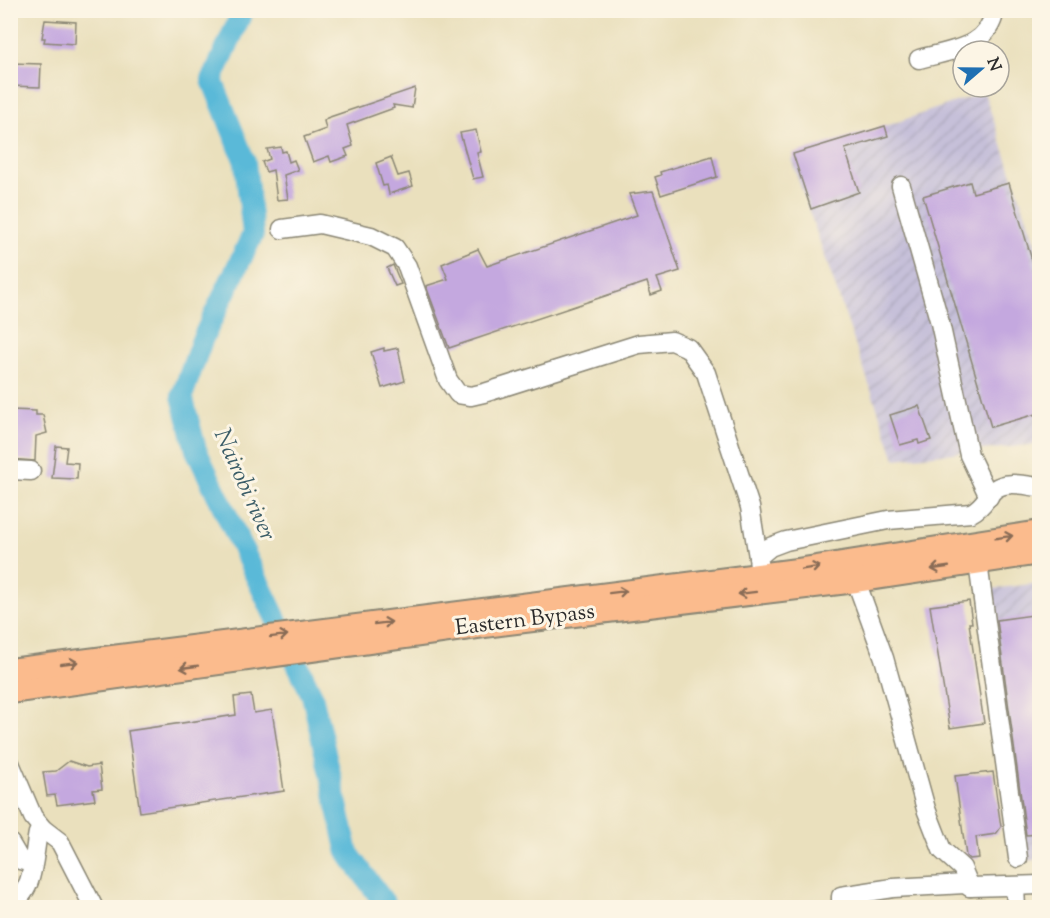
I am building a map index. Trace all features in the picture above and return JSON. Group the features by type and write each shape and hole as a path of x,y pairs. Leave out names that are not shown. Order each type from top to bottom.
{"main road":[{"name":"Eastern Bypass","path":"10,692 248,659 328,638 759,566 1040,532"},
{"name":"Eastern Bypass","path":"10,670 233,642 328,638 856,581 1040,553"}],"street":[{"path":"919,59 979,42 993,21 995,10"},
{"path":"901,186 940,323 969,455 989,497"},
{"path":"282,229 320,224 371,236 396,248 406,266 448,380 458,394 471,396 484,393 639,344 672,341 688,348 706,373 750,507 759,566"},
{"path":"10,470 31,471"},
{"path":"759,566 770,547 786,541 888,519 971,513 983,506 995,489 1007,484 1040,487"},
{"path":"750,507 767,532 786,541"},
{"path":"978,563 1018,858"},
{"path":"856,581 884,658 926,809 942,849 962,868 970,887"},
{"path":"10,763 33,817 43,829 60,842 94,908"},
{"path":"10,903 20,899 29,884 38,833 43,829"},
{"path":"10,843 20,860 32,863"},
{"path":"842,908 840,896 861,892 965,884 970,887 1040,885"},
{"path":"1015,887 1016,908"}],"shaded area":[{"path":"964,99 986,99 1039,253 1039,444 895,459 791,159"},
{"path":"1039,583 1039,860 1021,861 985,590"}],"building":[{"path":"45,20 76,22 75,44 44,42 45,38 42,38"},
{"path":"10,63 41,64 40,87 10,86"},
{"path":"415,88 412,108 393,105 394,108 347,125 353,146 345,149 348,156 331,162 329,156 313,162 304,137 326,129 324,121 327,118"},
{"path":"885,126 888,136 845,149 859,192 811,209 793,154"},
{"path":"476,130 481,152 477,153 483,177 473,179 460,133"},
{"path":"281,147 282,152 286,151 289,162 294,160 298,170 284,175 288,199 277,200 273,170 266,172 262,162 270,159 267,149"},
{"path":"712,156 717,177 661,195 655,177 661,175 660,172"},
{"path":"391,157 398,176 409,173 413,186 389,194 387,185 383,186 376,163"},
{"path":"970,182 973,193 1009,183 1040,287 1040,413 991,427 923,196"},
{"path":"653,191 680,271 657,278 662,291 651,295 647,282 449,348 426,286 448,279 442,264 478,249 487,266 637,215 629,194"},
{"path":"393,265 401,284 395,286 387,268"},
{"path":"384,348 384,351 398,348 405,381 382,388 371,352"},
{"path":"919,406 931,440 919,444 918,440 900,445 890,415"},
{"path":"10,410 36,411 36,415 43,415 47,433 36,436 35,461 10,459"},
{"path":"56,446 67,447 65,462 78,463 77,479 52,478"},
{"path":"969,601 972,623 969,623 984,723 950,728 930,606"},
{"path":"1040,614 1040,834 1026,835 997,620"},
{"path":"251,695 254,713 272,710 284,791 140,812 128,731 236,715 234,697"},
{"path":"69,761 87,767 99,765 102,789 93,790 95,800 57,805 55,795 47,796 43,772 56,771"},
{"path":"993,772 1001,827 996,834 976,837 979,858 969,859 966,856 955,776"}],"waterway":[{"name":"Nairobi river","path":"243,10 212,80 245,162 253,234 202,340 182,396 196,450 312,695 348,853 388,908"}]}
